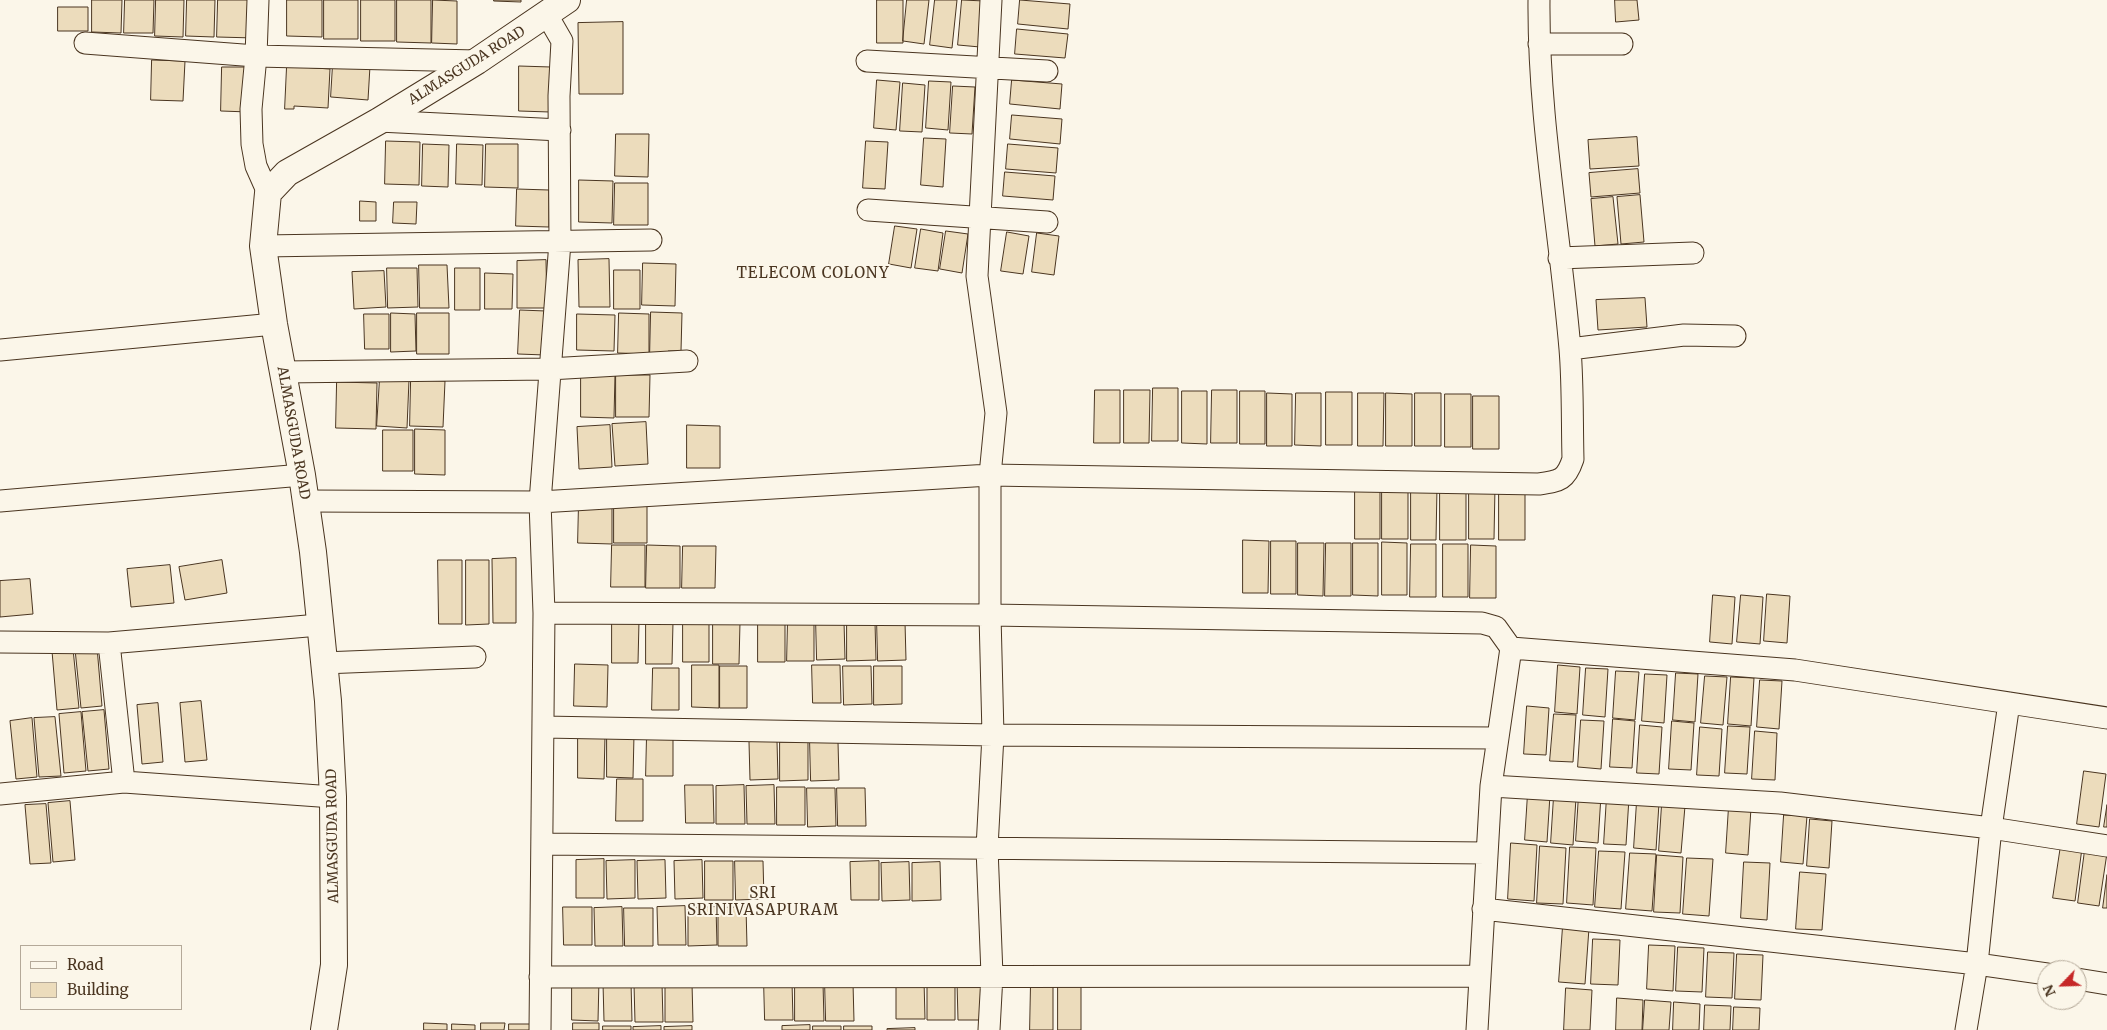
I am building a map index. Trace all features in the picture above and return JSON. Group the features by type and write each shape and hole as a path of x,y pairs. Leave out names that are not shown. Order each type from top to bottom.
{"street":[{"path":"258,0 256,56 251,109 252,144 256,166 268,192"},
{"path":"990,1030 992,975 987,848 994,735 990,615 990,475 996,413 977,276 991,0"},
{"path":"305,501 540,502 990,475 1539,484 1556,482 1568,474 1573,459 1570,349 1559,258 1539,44 1539,0"},
{"path":"540,1030 544,613 540,502 560,242 559,96 562,41 557,8"},
{"name":"ALMASGUDA ROAD","path":"324,1030 334,965 333,797 313,552 302,474 274,324 263,246 268,192 287,173 379,121 477,61 557,8"},
{"path":"85,43 256,56 477,61"},
{"path":"1539,44 1622,44"},
{"path":"866,61 1048,71"},
{"path":"379,121 560,130"},
{"path":"868,210 1048,222"},
{"path":"263,246 651,240"},
{"path":"1559,258 1693,253"},
{"path":"0,350 274,324"},
{"path":"1570,349 1684,335 1735,336"},
{"path":"282,372 550,369 688,361"},
{"path":"0,501 302,474"},
{"path":"544,613 990,615 1482,623 1496,627 1511,648 1490,786 1477,1030"},
{"path":"0,642 109,643 319,625"},
{"path":"109,643 124,782"},
{"path":"1511,648 1795,670 2107,718"},
{"path":"323,663 475,657"},
{"path":"1966,1030 1978,964 1991,828 2009,703"},
{"path":"543,727 994,735 1496,738"},
{"path":"0,794 124,782 333,797"},
{"path":"1490,786 1780,803 1991,828 2107,846"},
{"path":"542,844 1486,853"},
{"path":"1483,909 1978,964 2037,973"},
{"path":"540,977 992,975 1480,976"},
{"path":"2087,981 2107,984"}],"building":[{"path":"92,0 122,0 121,33 92,32"},
{"path":"125,0 154,0 153,33 124,33"},
{"path":"156,0 184,0 183,37 155,36"},
{"path":"187,0 215,0 214,37 186,36"},
{"path":"218,0 256,0 255,38 217,37"},
{"path":"287,0 322,0 322,37 287,36"},
{"path":"324,0 358,0 358,39 324,39"},
{"path":"361,0 395,0 395,41 361,41"},
{"path":"397,0 431,0 431,43 397,42"},
{"path":"433,0 457,1 457,44 432,43"},
{"path":"521,0 521,2 494,1"},
{"path":"877,0 903,0 903,43 877,43"},
{"path":"907,0 929,0 924,44 903,41"},
{"path":"935,0 957,0 952,48 930,45"},
{"path":"962,0 985,1 980,47 958,45"},
{"path":"1020,0 1070,4 1068,29 1018,24"},
{"path":"1615,0 1637,0 1639,20 1616,22"},
{"path":"58,7 88,7 88,31 58,31"},
{"path":"623,22 623,94 579,94 578,23"},
{"path":"1017,29 1068,34 1065,58 1015,54"},
{"path":"152,60 185,61 183,101 151,100"},
{"path":"333,64 370,66 368,100 331,97"},
{"path":"287,66 330,69 328,108 294,106 294,109 285,109"},
{"path":"519,66 551,67 550,112 519,111"},
{"path":"222,67 250,67 249,112 221,111"},
{"path":"877,80 900,82 896,130 874,128"},
{"path":"1012,80 1062,84 1060,109 1010,104"},
{"path":"929,81 951,82 948,130 926,128"},
{"path":"903,83 925,85 922,132 900,131"},
{"path":"953,86 975,87 972,134 950,133"},
{"path":"1012,115 1062,119 1060,144 1010,139"},
{"path":"616,134 649,134 648,177 615,176"},
{"path":"1637,137 1639,166 1590,169 1588,140"},
{"path":"924,138 946,139 943,187 921,185"},
{"path":"386,141 420,142 419,185 385,184"},
{"path":"866,141 888,142 885,189 863,188"},
{"path":"423,144 449,145 448,187 422,186"},
{"path":"457,144 483,145 482,185 456,184"},
{"path":"486,144 518,144 518,188 485,187"},
{"path":"1008,144 1058,148 1056,173 1006,169"},
{"path":"1638,169 1640,193 1591,197 1589,173"},
{"path":"1005,172 1055,176 1053,200 1003,196"},
{"path":"579,180 613,181 612,223 579,222"},
{"path":"615,183 648,183 648,225 614,225"},
{"path":"517,189 549,190 549,227 516,226"},
{"path":"1640,195 1644,242 1621,244 1617,197"},
{"path":"1613,197 1618,244 1595,246 1591,199"},
{"path":"360,201 376,202 376,221 360,221"},
{"path":"394,202 417,202 416,224 393,223"},
{"path":"895,226 917,229 911,268 889,264"},
{"path":"921,229 943,233 938,271 915,268"},
{"path":"946,231 968,234 962,273 940,269"},
{"path":"1007,232 1029,236 1023,274 1001,271"},
{"path":"1037,233 1059,236 1054,275 1032,272"},
{"path":"609,259 610,307 579,307 578,260"},
{"path":"546,260 547,308 517,308 517,261"},
{"path":"643,263 676,264 675,306 642,305"},
{"path":"419,265 447,265 449,308 420,308"},
{"path":"387,268 417,268 418,307 388,308"},
{"path":"455,268 480,268 480,310 455,310"},
{"path":"614,270 640,270 640,309 614,309"},
{"path":"384,271 386,307 354,309 352,272"},
{"path":"485,273 513,274 512,309 485,309"},
{"path":"1645,298 1647,327 1598,330 1596,300"},
{"path":"520,310 546,311 545,355 518,354"},
{"path":"651,312 682,313 681,351 668,351 668,355 650,355"},
{"path":"391,313 415,314 416,351 391,352"},
{"path":"417,313 449,313 449,354 417,354"},
{"path":"619,313 649,314 649,354 618,353"},
{"path":"364,314 389,314 389,349 365,349"},
{"path":"577,314 615,315 614,351 577,350"},
{"path":"581,375 615,375 614,418 581,417"},
{"path":"616,375 650,375 649,417 616,417"},
{"path":"380,378 409,380 407,428 377,426"},
{"path":"411,380 445,381 443,427 410,426"},
{"path":"337,382 377,383 376,429 336,428"},
{"path":"1153,388 1178,388 1178,441 1152,441"},
{"path":"1095,390 1120,390 1120,443 1094,443"},
{"path":"1124,390 1150,390 1149,443 1124,443"},
{"path":"1212,390 1237,390 1237,443 1211,443"},
{"path":"1182,391 1207,391 1207,444 1182,443"},
{"path":"1240,391 1265,391 1265,444 1240,444"},
{"path":"1326,392 1352,392 1352,445 1326,445"},
{"path":"1267,393 1292,394 1292,446 1267,446"},
{"path":"1296,393 1321,393 1321,446 1295,445"},
{"path":"1358,393 1384,393 1383,446 1358,446"},
{"path":"1386,393 1412,394 1412,446 1386,446"},
{"path":"1415,393 1441,393 1441,446 1415,446"},
{"path":"1445,394 1471,394 1471,447 1445,447"},
{"path":"1473,396 1499,396 1499,449 1473,449"},
{"path":"646,422 648,464 615,466 612,424"},
{"path":"610,425 612,467 579,469 577,427"},
{"path":"687,425 720,426 720,468 687,468"},
{"path":"415,429 445,430 445,475 415,474"},
{"path":"383,430 413,430 413,471 383,471"},
{"path":"1355,486 1380,486 1380,539 1355,539"},
{"path":"1382,486 1408,486 1408,539 1382,539"},
{"path":"1469,486 1495,486 1494,539 1469,539"},
{"path":"1411,487 1437,487 1436,540 1411,540"},
{"path":"1440,487 1466,487 1466,540 1440,540"},
{"path":"1499,487 1525,487 1525,540 1499,540"},
{"path":"579,501 612,502 612,544 578,543"},
{"path":"614,501 647,501 647,543 614,543"},
{"path":"1243,540 1269,541 1268,593 1243,593"},
{"path":"1271,541 1296,541 1296,594 1271,594"},
{"path":"1382,542 1407,543 1407,595 1382,595"},
{"path":"1298,543 1324,543 1323,596 1298,595"},
{"path":"1326,543 1351,543 1351,596 1325,596"},
{"path":"1353,543 1378,543 1378,596 1353,595"},
{"path":"1411,544 1436,544 1436,597 1410,597"},
{"path":"1443,544 1468,544 1468,597 1443,597"},
{"path":"612,545 645,545 645,587 611,587"},
{"path":"647,545 680,546 680,588 646,588"},
{"path":"1471,545 1496,546 1496,598 1470,598"},
{"path":"683,546 716,546 715,588 682,588"},
{"path":"516,558 516,623 493,623 492,559"},
{"path":"222,560 227,593 185,600 179,567"},
{"path":"438,560 462,560 462,624 439,624"},
{"path":"466,560 489,560 489,624 466,625"},
{"path":"170,565 174,603 131,607 127,569"},
{"path":"30,579 33,614 0,617 0,581"},
{"path":"1767,594 1790,596 1787,643 1764,641"},
{"path":"1713,595 1735,597 1732,644 1710,642"},
{"path":"1741,595 1763,597 1760,644 1737,642"},
{"path":"758,619 785,620 785,662 758,662"},
{"path":"788,619 814,619 814,661 787,661"},
{"path":"683,620 709,620 709,662 683,662"},
{"path":"612,621 639,621 638,663 612,663"},
{"path":"816,621 844,621 845,659 817,660"},
{"path":"646,622 673,622 672,664 646,664"},
{"path":"713,622 740,622 739,664 713,664"},
{"path":"847,622 875,622 876,660 847,661"},
{"path":"877,622 905,622 906,660 878,661"},
{"path":"97,647 102,706 81,708 75,649"},
{"path":"73,649 79,708 57,710 52,651"},
{"path":"575,664 608,665 607,707 574,706"},
{"path":"692,665 719,665 719,708 692,707"},
{"path":"812,665 840,665 841,703 813,703"},
{"path":"1558,665 1580,667 1577,714 1555,712"},
{"path":"720,666 747,666 747,708 720,708"},
{"path":"843,666 871,666 872,704 844,705"},
{"path":"874,666 902,666 902,704 874,705"},
{"path":"653,668 679,668 679,710 652,710"},
{"path":"1586,668 1608,669 1605,717 1583,715"},
{"path":"1616,671 1639,672 1635,720 1613,718"},
{"path":"1676,673 1698,674 1695,722 1673,720"},
{"path":"1645,674 1667,675 1664,723 1642,721"},
{"path":"1705,676 1727,677 1723,725 1701,723"},
{"path":"1731,677 1754,678 1751,726 1728,724"},
{"path":"1760,680 1782,681 1779,729 1757,727"},
{"path":"201,701 207,760 185,762 180,703"},
{"path":"158,703 163,762 142,764 137,705"},
{"path":"1527,706 1549,708 1546,755 1524,754"},
{"path":"104,710 109,769 88,771 82,712"},
{"path":"81,712 86,771 64,773 59,714"},
{"path":"1554,714 1576,715 1573,762 1550,761"},
{"path":"55,717 61,776 39,777 34,718"},
{"path":"32,718 37,777 16,779 10,721"},
{"path":"1613,719 1635,721 1632,768 1610,767"},
{"path":"1581,720 1604,721 1601,769 1578,767"},
{"path":"1672,721 1694,723 1691,770 1669,769"},
{"path":"1640,725 1662,727 1659,774 1637,773"},
{"path":"1728,726 1750,727 1747,774 1725,773"},
{"path":"1700,727 1722,729 1719,776 1697,775"},
{"path":"1755,731 1777,733 1775,780 1752,779"},
{"path":"647,734 673,734 673,776 646,776"},
{"path":"607,735 634,735 633,778 607,777"},
{"path":"578,736 605,736 604,779 578,778"},
{"path":"777,741 778,779 750,780 749,742"},
{"path":"780,742 808,742 808,780 780,781"},
{"path":"810,742 838,742 839,780 811,781"},
{"path":"2084,771 2106,774 2099,827 2077,824"},
{"path":"617,779 643,779 643,821 616,821"},
{"path":"685,785 713,785 714,823 686,823"},
{"path":"744,785 745,824 716,824 716,786"},
{"path":"774,785 775,824 747,824 746,786"},
{"path":"777,787 805,787 805,825 777,825"},
{"path":"807,788 835,788 836,826 808,827"},
{"path":"837,788 865,788 866,826 838,826"},
{"path":"1528,793 1550,795 1547,842 1525,840"},
{"path":"1579,794 1601,795 1598,843 1576,841"},
{"path":"1554,796 1576,798 1573,845 1551,843"},
{"path":"1607,796 1629,798 1626,845 1604,844"},
{"path":"70,801 75,860 53,862 48,803"},
{"path":"1637,801 1659,803 1656,850 1634,848"},
{"path":"46,804 51,863 30,864 25,805"},
{"path":"1662,804 1685,806 1681,853 1659,851"},
{"path":"2107,805 2107,827 2104,827"},
{"path":"1729,806 1751,808 1748,855 1726,853"},
{"path":"1784,815 1807,816 1803,864 1781,862"},
{"path":"1810,819 1832,821 1829,868 1807,866"},
{"path":"1511,843 1537,845 1534,901 1508,899"},
{"path":"2061,845 2082,848 2075,901 2053,898"},
{"path":"1540,846 1566,848 1563,904 1537,903"},
{"path":"1570,847 1596,848 1593,905 1567,903"},
{"path":"2085,850 2107,853 2099,906 2078,903"},
{"path":"1599,851 1625,852 1621,909 1595,907"},
{"path":"1630,853 1656,854 1652,911 1626,909"},
{"path":"1657,855 1683,857 1680,913 1654,912"},
{"path":"1687,858 1713,859 1709,916 1683,914"},
{"path":"604,859 604,898 576,898 576,860"},
{"path":"635,860 635,898 607,899 606,861"},
{"path":"665,860 666,898 638,899 637,861"},
{"path":"702,860 703,898 675,899 674,861"},
{"path":"705,861 733,861 733,900 705,900"},
{"path":"735,861 763,861 764,899 736,900"},
{"path":"879,861 879,900 851,900 850,862"},
{"path":"909,862 910,900 882,901 881,863"},
{"path":"940,862 941,900 912,901 912,863"},
{"path":"1744,862 1770,863 1767,920 1741,918"},
{"path":"1800,872 1826,874 1822,930 1796,929"},
{"path":"2107,875 2107,908 2103,908"},
{"path":"685,906 686,945 658,945 657,907"},
{"path":"563,907 592,907 592,945 564,945"},
{"path":"622,907 623,946 595,946 594,908"},
{"path":"716,907 717,945 688,946 688,908"},
{"path":"746,907 747,946 718,946 718,908"},
{"path":"624,908 653,908 653,946 625,946"},
{"path":"1563,926 1589,928 1585,984 1559,982"},
{"path":"1593,939 1620,940 1618,985 1591,984"},
{"path":"1649,945 1675,946 1673,991 1647,989"},
{"path":"1678,947 1704,948 1702,992 1676,991"},
{"path":"1708,952 1734,953 1732,998 1706,997"},
{"path":"1737,954 1763,955 1761,1000 1735,999"},
{"path":"572,979 599,979 598,1021 572,1020"},
{"path":"924,980 925,1019 896,1019 896,981"},
{"path":"955,981 955,1020 927,1020 927,982"},
{"path":"985,981 986,1020 958,1020 957,982"},
{"path":"1031,981 1053,981 1053,1030 1030,1030"},
{"path":"631,982 632,1021 604,1021 603,983"},
{"path":"764,982 792,982 793,1020 765,1020"},
{"path":"1058,982 1081,982 1081,1030 1058,1030"},
{"path":"662,983 663,1022 635,1022 634,984"},
{"path":"692,983 693,1022 665,1022 665,984"},
{"path":"795,983 823,983 824,1021 795,1021"},
{"path":"825,983 853,983 854,1021 826,1021"},
{"path":"1566,988 1592,990 1590,1030 1564,1030"},
{"path":"1617,998 1643,1000 1642,1030 1616,1030"},
{"path":"1645,1000 1671,1002 1669,1030 1643,1030"},
{"path":"1674,1002 1700,1004 1699,1030 1673,1030"},
{"path":"1705,1005 1731,1006 1730,1030 1704,1030"},
{"path":"1734,1007 1760,1008 1759,1030 1733,1030"},
{"path":"424,1023 447,1024 447,1030 424,1030"},
{"path":"481,1023 505,1023 504,1030 481,1030"},
{"path":"573,1023 599,1023 599,1030 573,1030"},
{"path":"452,1024 475,1025 475,1030 452,1030"},
{"path":"509,1024 533,1024 533,1030 509,1030"},
{"path":"810,1025 810,1030 782,1030 782,1026"},
{"path":"603,1026 631,1026 631,1030 603,1030"},
{"path":"661,1026 661,1030 633,1030 633,1027"},
{"path":"692,1026 692,1030 664,1030 664,1027"},
{"path":"813,1026 841,1026 841,1030 813,1030"},
{"path":"844,1026 872,1026 872,1030 844,1030"},
{"path":"915,1028 915,1030 887,1030 887,1029"}],"district":[{"name":"TELECOM COLONY","path":"813,274"},
{"name":"SRI SRINIVASAPURAM","path":"763,902"}]}
